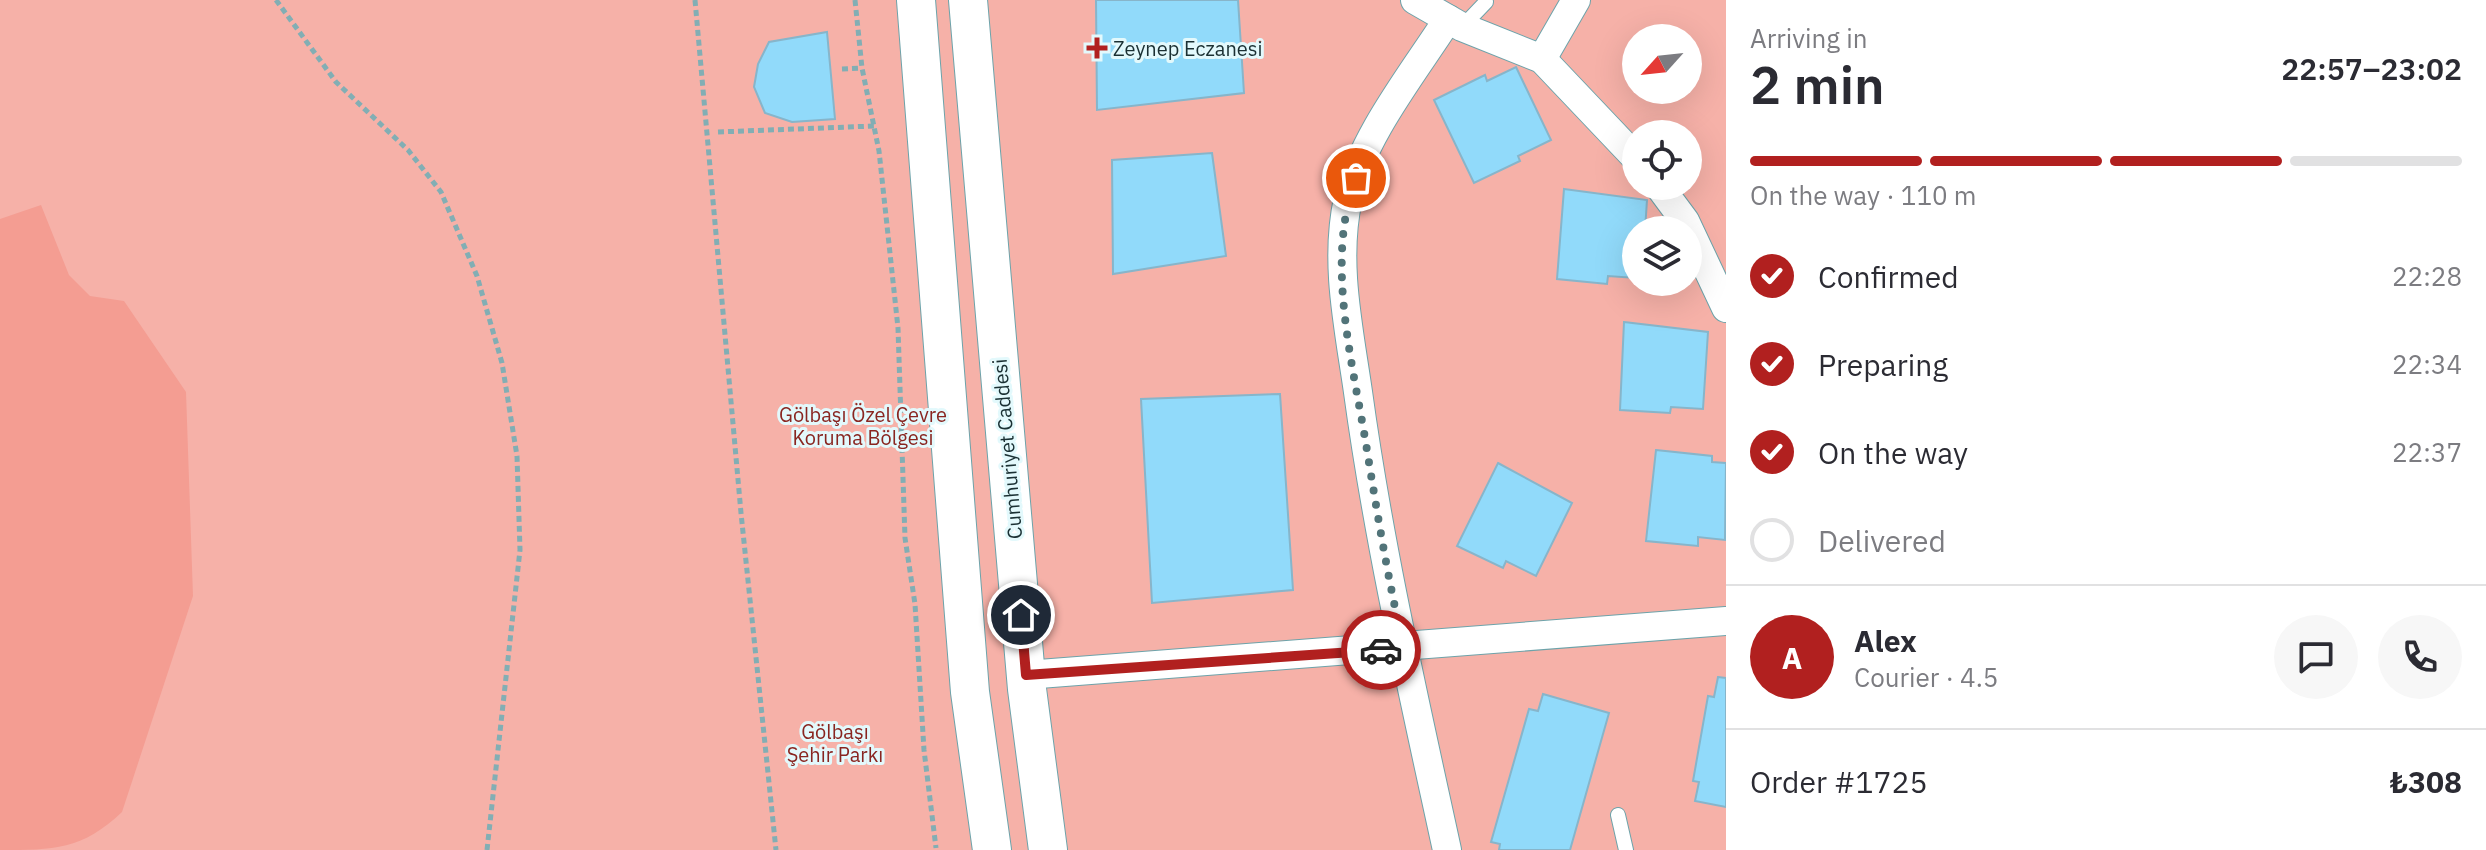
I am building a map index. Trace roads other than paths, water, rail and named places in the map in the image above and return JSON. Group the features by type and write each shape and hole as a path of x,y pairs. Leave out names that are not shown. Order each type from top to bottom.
{"main road":[{"path":"916,0 970,692 992,850"},
{"name":"Cumhuriyet Caddesi","path":"968,0 1026,675 1048,850"}],"street":[{"path":"1415,0 1455,23 1542,59 1622,143"},
{"path":"1542,59 1576,0"},
{"path":"1447,850 1389,584 1344,291 1344,228 1348,197 1363,158 1455,23"},
{"path":"1669,200 1685,221 1726,308"},
{"path":"1026,675 1726,621"}],"lane":[{"path":"1455,23 1486,2"},
{"path":"1618,815 1626,850"}],"place":[{"name":"Zeynep Eczanesi","path":"1097,48"}],"park label":[{"name":"Gölbaşı Özel Çevre Koruma Bölgesi","path":"863,426"},
{"name":"Gölbaşı Şehir Parkı","path":"835,742"}]}
